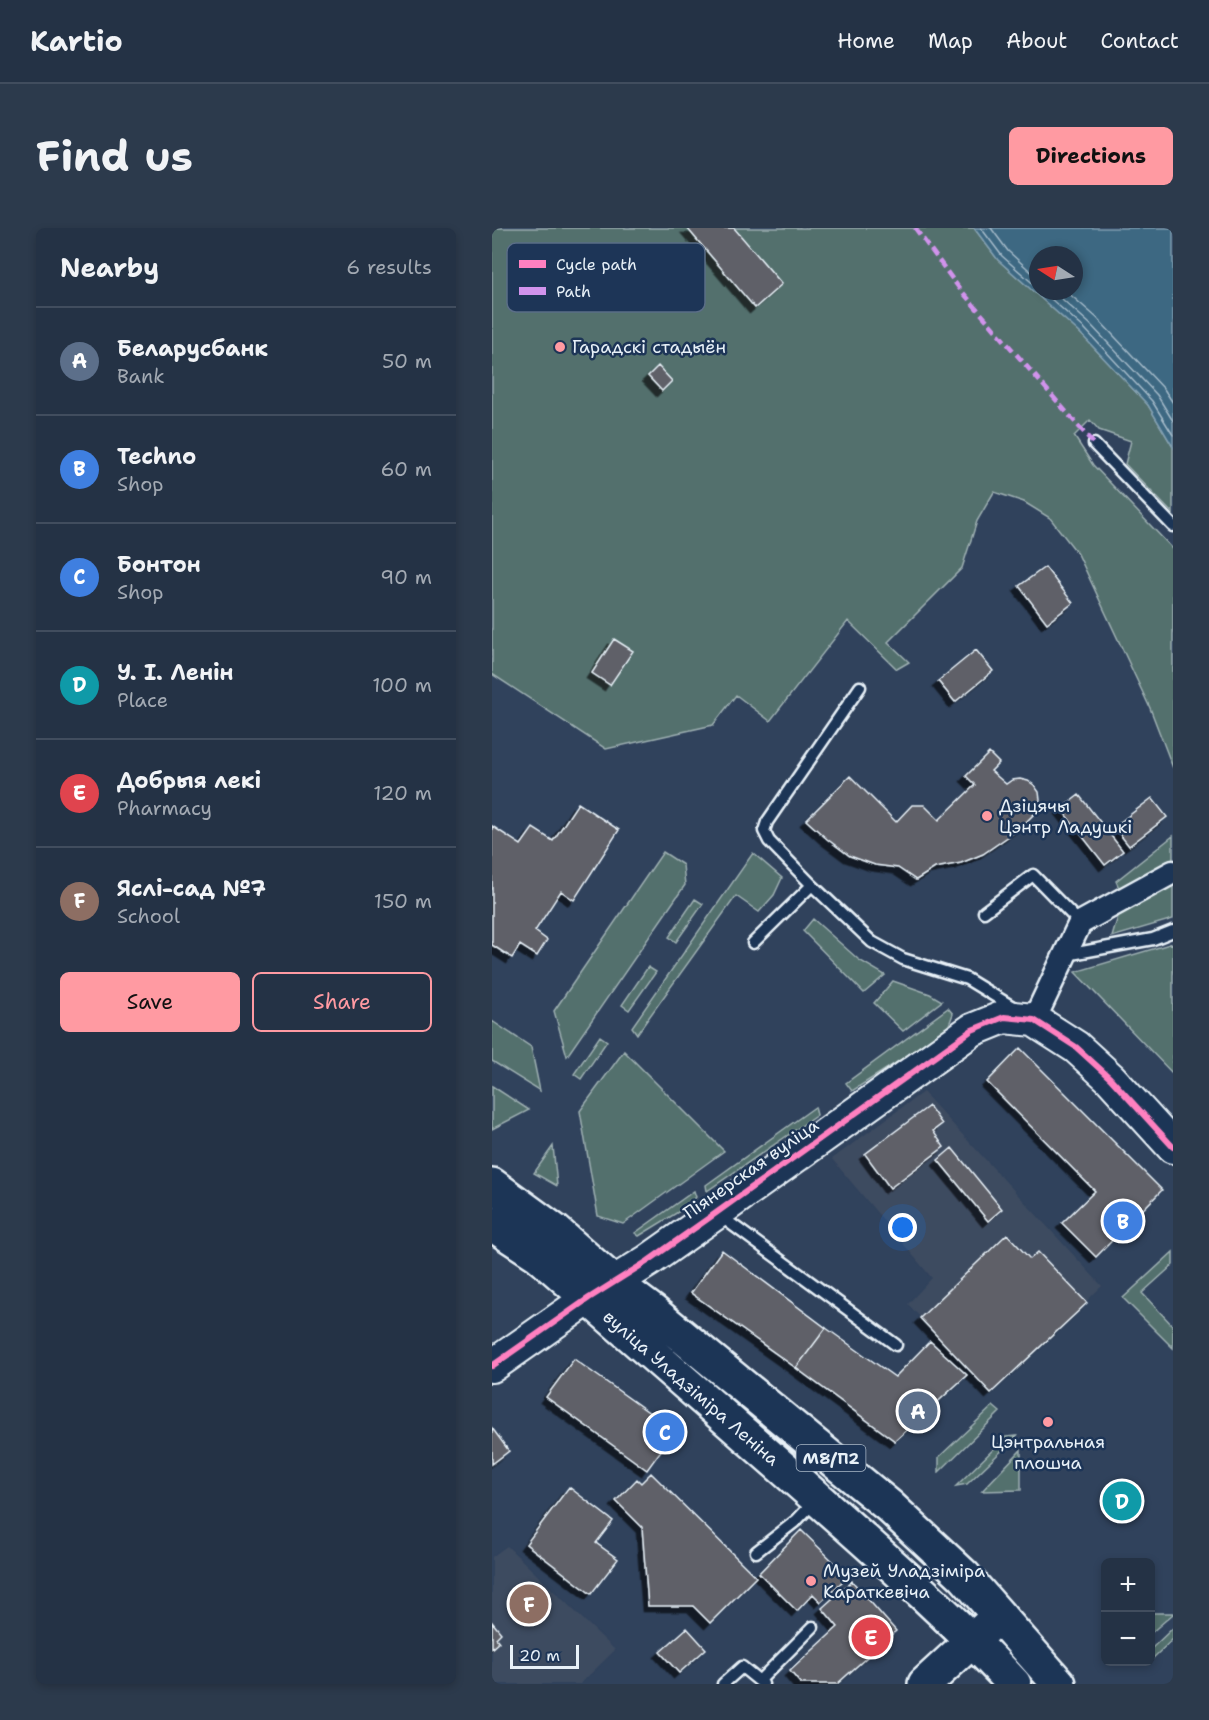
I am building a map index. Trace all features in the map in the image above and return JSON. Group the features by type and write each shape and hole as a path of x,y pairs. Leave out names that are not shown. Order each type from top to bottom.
{"main road":[{"name":"вуліца Уладзіміра Леніна","path":"492,1185 555,1231 601,1290 817,1499 934,1602 1014,1684"},
{"name":"вуліца Уладзіміра Леніна","path":"492,1224 539,1255 601,1290 661,1318 889,1506 964,1576 1059,1684"},
{"path":"925,1684 998,1616"}],"street":[{"path":"1173,872 1080,923 1034,1020 1076,1047 1110,1078 1173,1147"},
{"name":"Піянерская вуліца","path":"492,1366 601,1290 648,1261 972,1030 1004,1017 1034,1020"}],"lane":[{"path":"1094,444 1173,526"},
{"path":"860,687 766,822 764,831 769,842 872,942 903,959 967,979 1034,1020"},
{"path":"984,912 1033,874 1080,923"},
{"path":"753,942 812,885"},
{"path":"1066,955 1153,939 1173,932"},
{"path":"716,1213 896,1345"},
{"path":"756,1552 797,1520 817,1499"},
{"path":"723,1684 742,1667 761,1682 813,1627"}],"shaded area":[{"path":"923,1092 1102,1286 991,1393 908,1304 932,1278 832,1159"},
{"path":"507,1546 615,1650 580,1684 492,1684 492,1557"}],"green space":[{"path":"492,228 974,228 998,260 1029,288 1029,300 1043,300 1080,333 1148,405 1173,447 1173,514 1125,464 1131,441 1099,430 1090,420 1074,436 1093,465 1173,549 1173,768 1150,708 1078,554 1050,518 1024,502 994,492 977,521 962,568 888,642 909,662 897,669 848,621 770,721 736,695 713,725 606,749 492,674"},
{"path":"1173,836 1173,860 1120,890 1116,881"},
{"path":"663,852 683,865 685,885 567,1056 554,1011"},
{"path":"753,853 782,878 774,895 759,912 736,896 637,1034 632,1027"},
{"path":"1173,884 1173,919 1112,937 1119,913"},
{"path":"695,899 703,904 676,942 669,937"},
{"path":"813,919 859,960 885,975 864,993 803,931"},
{"path":"1173,943 1173,1074 1075,972"},
{"path":"648,967 656,972 629,1010 622,1005"},
{"path":"893,981 930,994 942,1001 903,1031 874,1003"},
{"path":"948,1008 953,1014 947,1030 852,1091 846,1083"},
{"path":"492,1021 531,1047 540,1091 492,1061"},
{"path":"600,1036 607,1041 581,1079 574,1074"},
{"path":"624,1051 724,1151 623,1224 598,1216 580,1111"},
{"path":"492,1086 529,1110 492,1129"},
{"path":"815,1107 817,1115 707,1191 706,1185"},
{"path":"553,1146 557,1186 534,1173"},
{"path":"694,1191 696,1197 688,1206 639,1236 635,1233"},
{"path":"1173,1252 1173,1265 1142,1293 1173,1326 1173,1348 1123,1298"},
{"path":"993,1406 1000,1412 939,1472 939,1457"},
{"path":"1017,1436 967,1484 956,1486 1006,1437"},
{"path":"1021,1450 1021,1490 982,1491"},
{"path":"1155,1613 1173,1614 1155,1630"},
{"path":"1173,1628 1173,1639 1155,1656 1155,1645"}],"water":[{"path":"974,228 1173,228 1173,447 1148,405 1080,333 1043,300 1083,300 1083,246 1029,246 1029,288 998,260"}],"building":[{"path":"687,228 734,228 782,284 755,308 705,249 705,243 700,243"},
{"path":"658,366 672,381 662,391 648,376"},
{"path":"1045,567 1073,603 1047,623 1019,586"},
{"path":"614,639 633,651 610,685 592,673"},
{"path":"976,650 993,671 955,702 938,681"},
{"name":"Дзіцячы Цэнтр Ладушкі","path":"989,753 999,763 991,771 1006,784 1020,779 1034,785 1039,792 1040,800 1036,812 1019,829 983,854 961,863 935,868 916,880 898,868 875,865 850,856 806,820 850,776 896,822 912,805 924,805 939,820 975,785 966,776"},
{"path":"1079,795 1123,851 1105,865 1061,809"},
{"path":"1152,798 1167,817 1129,846 1114,827"},
{"path":"578,803 619,830 574,900 561,891 535,931 547,940 537,956 520,945 512,958 492,945 492,826 521,845 533,828 553,841"},
{"path":"1020,1048 1162,1190 1096,1257 1062,1223 1095,1191 987,1082"},
{"path":"929,1106 942,1124 933,1131 944,1147 890,1188 865,1154"},
{"path":"952,1148 1002,1209 988,1221 938,1160"},
{"path":"1007,1234 1030,1259 1038,1252 1087,1303 991,1393 920,1318"},
{"path":"722,1250 826,1328 796,1368 691,1293"},
{"path":"826,1328 895,1377 930,1341 967,1375 895,1441 796,1368"},
{"path":"574,1359 675,1431 647,1470 546,1397"},
{"path":"492,1428 509,1451 492,1464"},
{"path":"651,1473 756,1577 710,1623 693,1606 648,1606 642,1527 616,1501 637,1479 641,1483"},
{"path":"569,1487 613,1521 596,1543 618,1559 591,1594 526,1544"},
{"path":"801,1530 848,1576 821,1602 813,1594 797,1611 759,1573"},
{"path":"852,1581 896,1631 837,1684 801,1684 790,1671 838,1627 822,1608"},
{"path":"492,1622 501,1633 496,1638 499,1642 492,1648"},
{"path":"687,1628 706,1649 679,1673 660,1652"}],"marked path":[{"path":"915,228 959,288 1094,444"}],"cycle path":[{"path":"492,1366 589,1298 648,1261 972,1030 1004,1017 1034,1020 1076,1047 1110,1078 1173,1147"}],"place":[{"name":"Гарадскі стадыён","path":"560,347"},
{"name":"Дзіцячы Цэнтр Ладушкі","path":"987,816"},
{"name":"Techno","path":"1123,1221"},
{"name":"Беларусбанк","path":"918,1411"},
{"name":"Цэнтральная плошча","path":"1048,1422"},
{"name":"Бонтон","path":"665,1432"},
{"name":"У. І. Ленін","path":"1122,1501"},
{"name":"Музей Уладзіміра Караткевіча","path":"811,1581"},
{"name":"Яслі-сад №7","path":"529,1604"},
{"name":"Добрыя лекі","path":"871,1637"}]}
